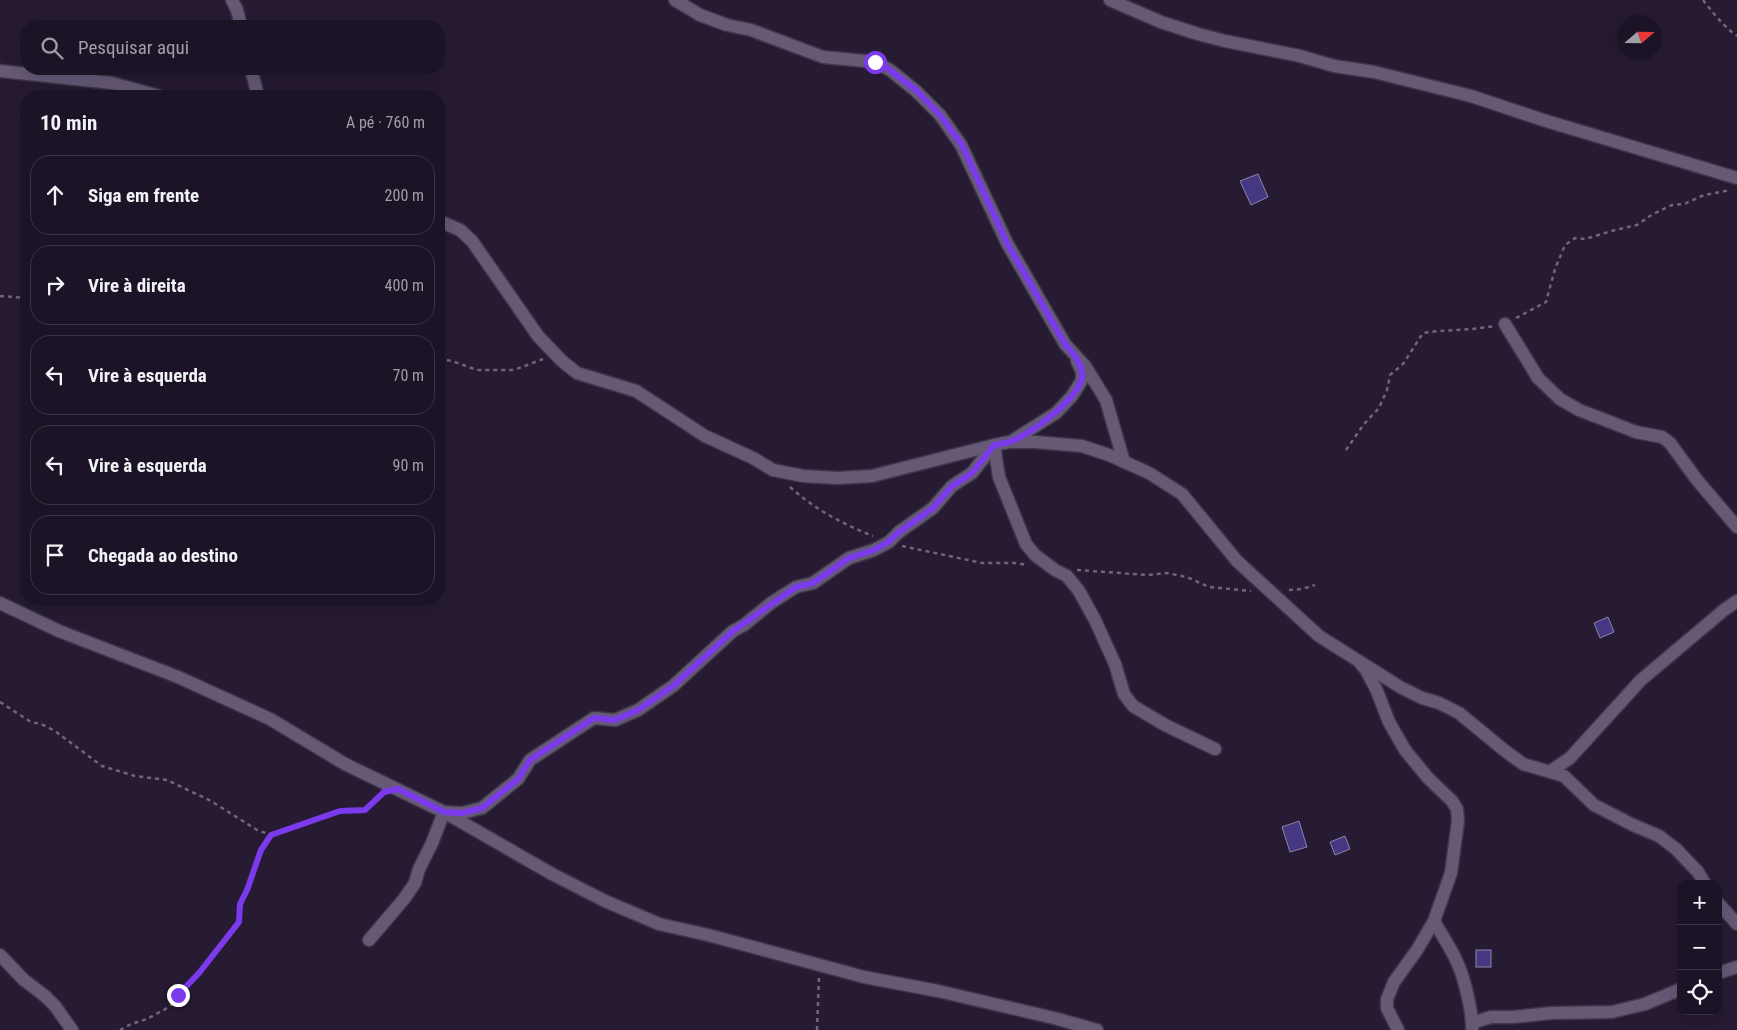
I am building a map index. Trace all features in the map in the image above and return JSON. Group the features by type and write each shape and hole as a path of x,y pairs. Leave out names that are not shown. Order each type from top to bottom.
{"street":[{"path":"232,0 240,20"},
{"path":"675,0 700,15 727,25 751,30 823,57 875,62 890,70 916,90 940,115 962,145 1007,243 1065,344 1085,366 1106,400 1124,462"},
{"path":"1110,0 1160,22 1198,34 1300,56 1334,66 1374,72 1471,96 1543,120 1737,178"},
{"path":"0,71 20,73"},
{"path":"37,75 112,83 137,90"},
{"path":"253,75 256,90"},
{"path":"445,224 460,230 472,241 538,336 562,361 577,372 636,391 705,436 753,458 773,470 803,476 838,478 872,476 994,445 1009,442 1035,442 1082,446 1110,455 1149,473 1182,494 1222,544 1276,598 1320,636 1414,695 1460,713 1523,764 1564,776 1594,805 1633,826 1659,836 1676,849 1698,872 1703,880"},
{"path":"1505,324 1538,378 1560,399 1579,410 1636,432 1662,437 1670,443 1697,480 1737,527"},
{"path":"1009,442 1056,413 1072,396 1082,380 1082,372 1076,356"},
{"path":"994,445 999,477 1026,544 1035,555 1055,570 1067,576 1079,591 1095,620 1115,664 1124,694 1132,706 1215,749"},
{"path":"444,812 462,813 482,808 518,779 530,760 594,718 615,720 638,710 673,686 733,631 744,625 772,603 796,587 813,583 849,558 874,550 888,542 933,508 952,486 972,473 994,445"},
{"path":"1551,771 1570,758 1641,680 1737,601"},
{"path":"0,603 58,631 178,677 223,697 270,720 345,764 444,812 552,874 605,901 658,924 708,935 819,965 1054,1018 1097,1030"},
{"path":"1356,659 1366,670 1377,691 1389,722 1405,750 1428,778 1452,801 1456,809 1458,821 1451,873 1434,921 1417,950 1394,982 1387,999 1387,1008 1398,1030"},
{"path":"369,940 415,883 419,869 444,812"},
{"path":"1722,907 1737,924"},
{"path":"1434,921 1457,961 1464,985 1472,1027 1492,1017 1612,1012 1645,1004 1677,991"},
{"path":"0,955 24,980 55,1006 72,1030"},
{"path":"1722,972 1737,967"}],"path":[{"path":"1703,0 1720,21 1737,36"},
{"path":"1346,450 1364,424 1379,408 1387,390 1390,375 1403,364 1423,333 1438,330 1480,329 1505,324 1546,302 1554,269 1565,245 1575,238 1584,239 1637,225 1653,214 1672,205 1684,204 1704,195 1736,188"},
{"path":"0,296 20,298"},
{"path":"445,360 477,370 514,370 544,359 562,361"},
{"path":"0,702 31,722 41,724 56,731 102,766 135,776 167,780 211,801 257,830 271,835"},
{"path":"120,1030 147,1019 168,1007 199,973 239,922 240,904 261,850 271,835 340,811 365,810 384,792 398,789"},
{"path":"817,1030 819,965"}],"building":[{"path":"1258,174 1268,197 1251,205 1240,181"},
{"path":"1608,617 1614,632 1600,638 1594,623"},
{"path":"1299,821 1307,847 1290,852 1282,827"},
{"path":"1345,836 1350,849 1335,855 1330,842"},
{"path":"1476,950 1491,950 1491,967 1476,967"}],"route":[{"path":"178,995 199,973 239,922 240,904 261,850 271,835 340,811 365,810 384,792 398,789 444,812 462,813 482,808 518,779 530,760 556,742 594,718 615,720 638,710 673,686 733,631 744,625 772,603 796,587 813,583 849,558 874,550 888,542 933,508 952,486 972,473 994,445 1009,442 1026,433 1056,413 1072,396 1082,380 1082,372 1076,356 1065,344 1007,243 962,145 940,115 916,90 890,70 875,62"}]}
